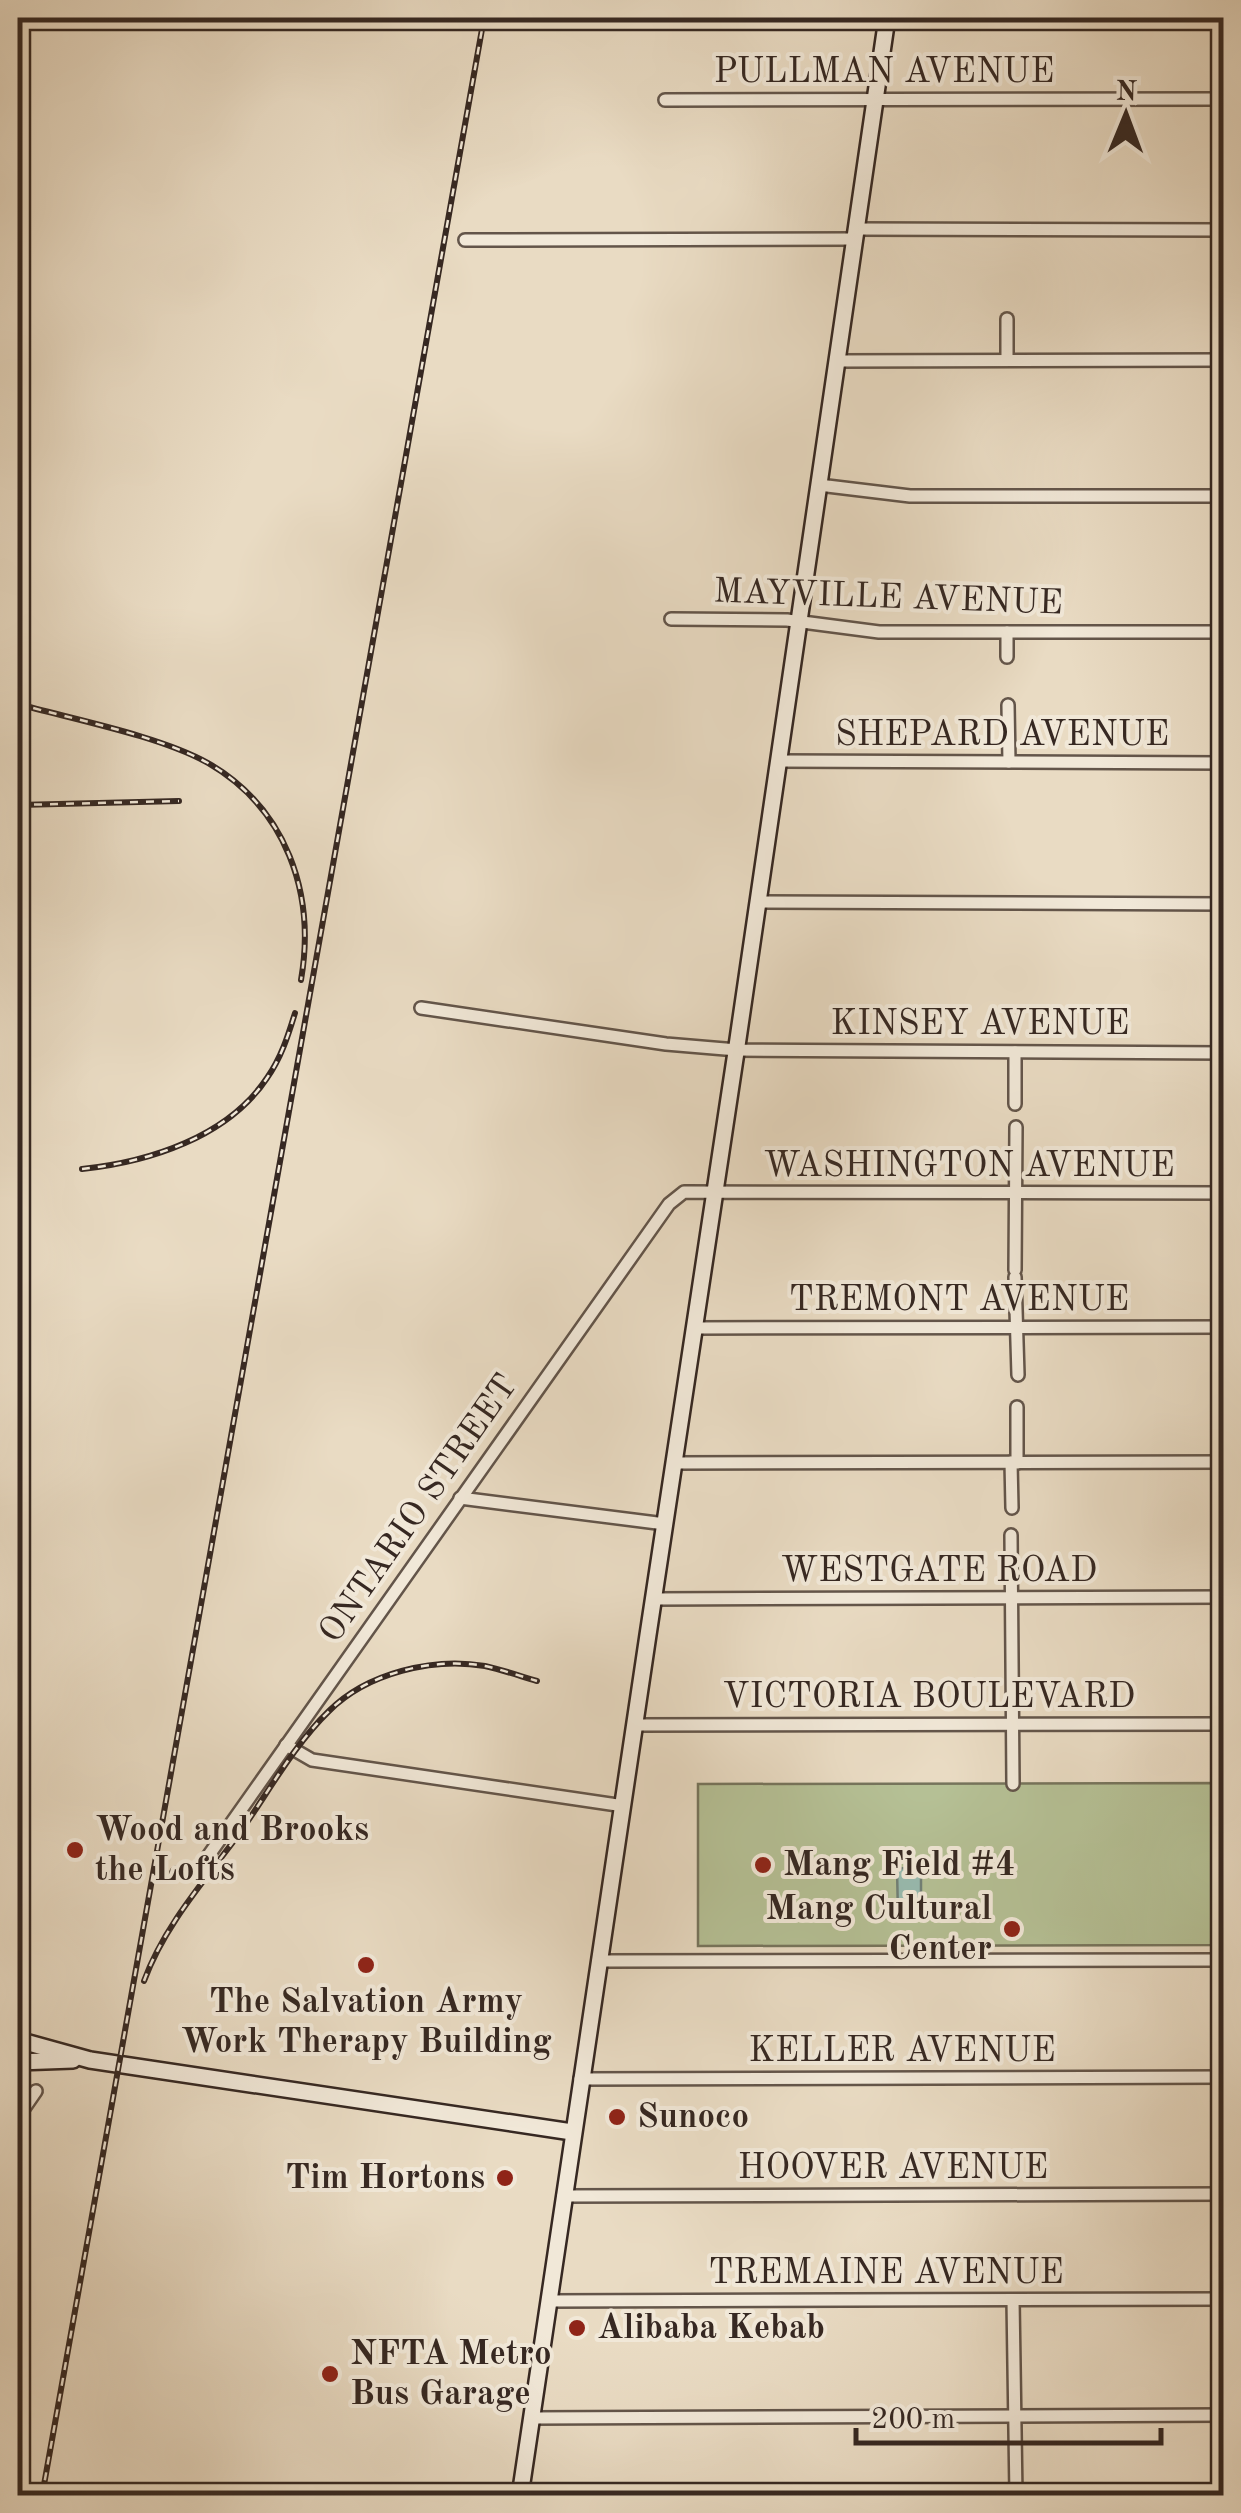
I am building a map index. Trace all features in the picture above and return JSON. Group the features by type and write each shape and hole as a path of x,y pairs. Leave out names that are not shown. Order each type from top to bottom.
{"main road":[{"path":"520,2496 780,761 887,18"},
{"path":"18,2040 90,2060 572,2132"},
{"path":"18,2062 90,2060"}],"street":[{"name":"PULLMAN AVENUE","path":"665,100 1224,99"},
{"path":"465,240 1224,230"},
{"path":"1007,318 1008,360"},
{"path":"836,360 1224,360"},
{"path":"819,484 910,496 1224,496"},
{"name":"MAYVILLE AVENUE","path":"671,619 800,622 879,632 1224,632"},
{"path":"1007,632 1007,656"},
{"path":"1008,705 1009,762"},
{"name":"SHEPARD AVENUE","path":"780,761 1224,763"},
{"path":"759,902 1224,904"},
{"name":"KINSEY AVENUE","path":"421,1008 737,1050 1224,1053"},
{"path":"1014,1104 1015,1052"},
{"path":"1016,1127 1018,1375"},
{"name":"ONTARIO STREET","path":"177,1873 198,1869 669,1204 684,1192 715,1194"},
{"name":"WASHINGTON AVENUE","path":"715,1194 1224,1193"},
{"name":"TREMONT AVENUE","path":"694,1328 1224,1328"},
{"path":"1012,1508 1017,1407"},
{"path":"674,1463 1224,1462"},
{"path":"460,1498 665,1524"},
{"path":"1011,1535 1013,1784"},
{"name":"WESTGATE ROAD","path":"654,1599 1224,1598"},
{"name":"VICTORIA BOULEVARD","path":"635,1725 1224,1724"},
{"path":"286,1745 312,1760 624,1806"},
{"path":"598,1961 1224,1960"},
{"name":"KELLER AVENUE","path":"580,2079 1224,2078"},
{"path":"18,2118 36,2091"},
{"name":"HOOVER AVENUE","path":"563,2196 1224,2194"},
{"name":"TREMAINE AVENUE","path":"548,2302 1224,2299"},
{"path":"1013,2300 1016,2496"},
{"path":"531,2418 1224,2415"}],"green space":[{"path":"1223,1783 1223,1945 698,1946 698,1784"}],"water":[{"path":"897,1868 921,1869 921,1916 898,1916"}],"railway":[{"path":"42,2496 484,18"},
{"path":"18,704 141,736 188,753 235,782 258,804 276,828 299,885 305,948 301,980"},
{"path":"18,805 179,801"},
{"path":"82,1169 160,1153 209,1131 231,1116 251,1099 272,1070 295,1013"},
{"path":"144,1981 162,1941 186,1904 304,1739 344,1698 381,1678 444,1664 485,1666 537,1681"}],"place":[{"name":"Wood and Brooks the Lofts","path":"75,1850"},
{"name":"Mang Field #4","path":"763,1865"},
{"name":"Mang Cultural Center","path":"1012,1929"},
{"name":"The Salvation Army Work Therapy Building","path":"366,1965"},
{"name":"Sunoco","path":"617,2117"},
{"name":"Tim Hortons","path":"505,2178"},
{"name":"Alibaba Kebab","path":"577,2328"},
{"name":"NFTA Metro Bus Garage","path":"330,2374"}]}
